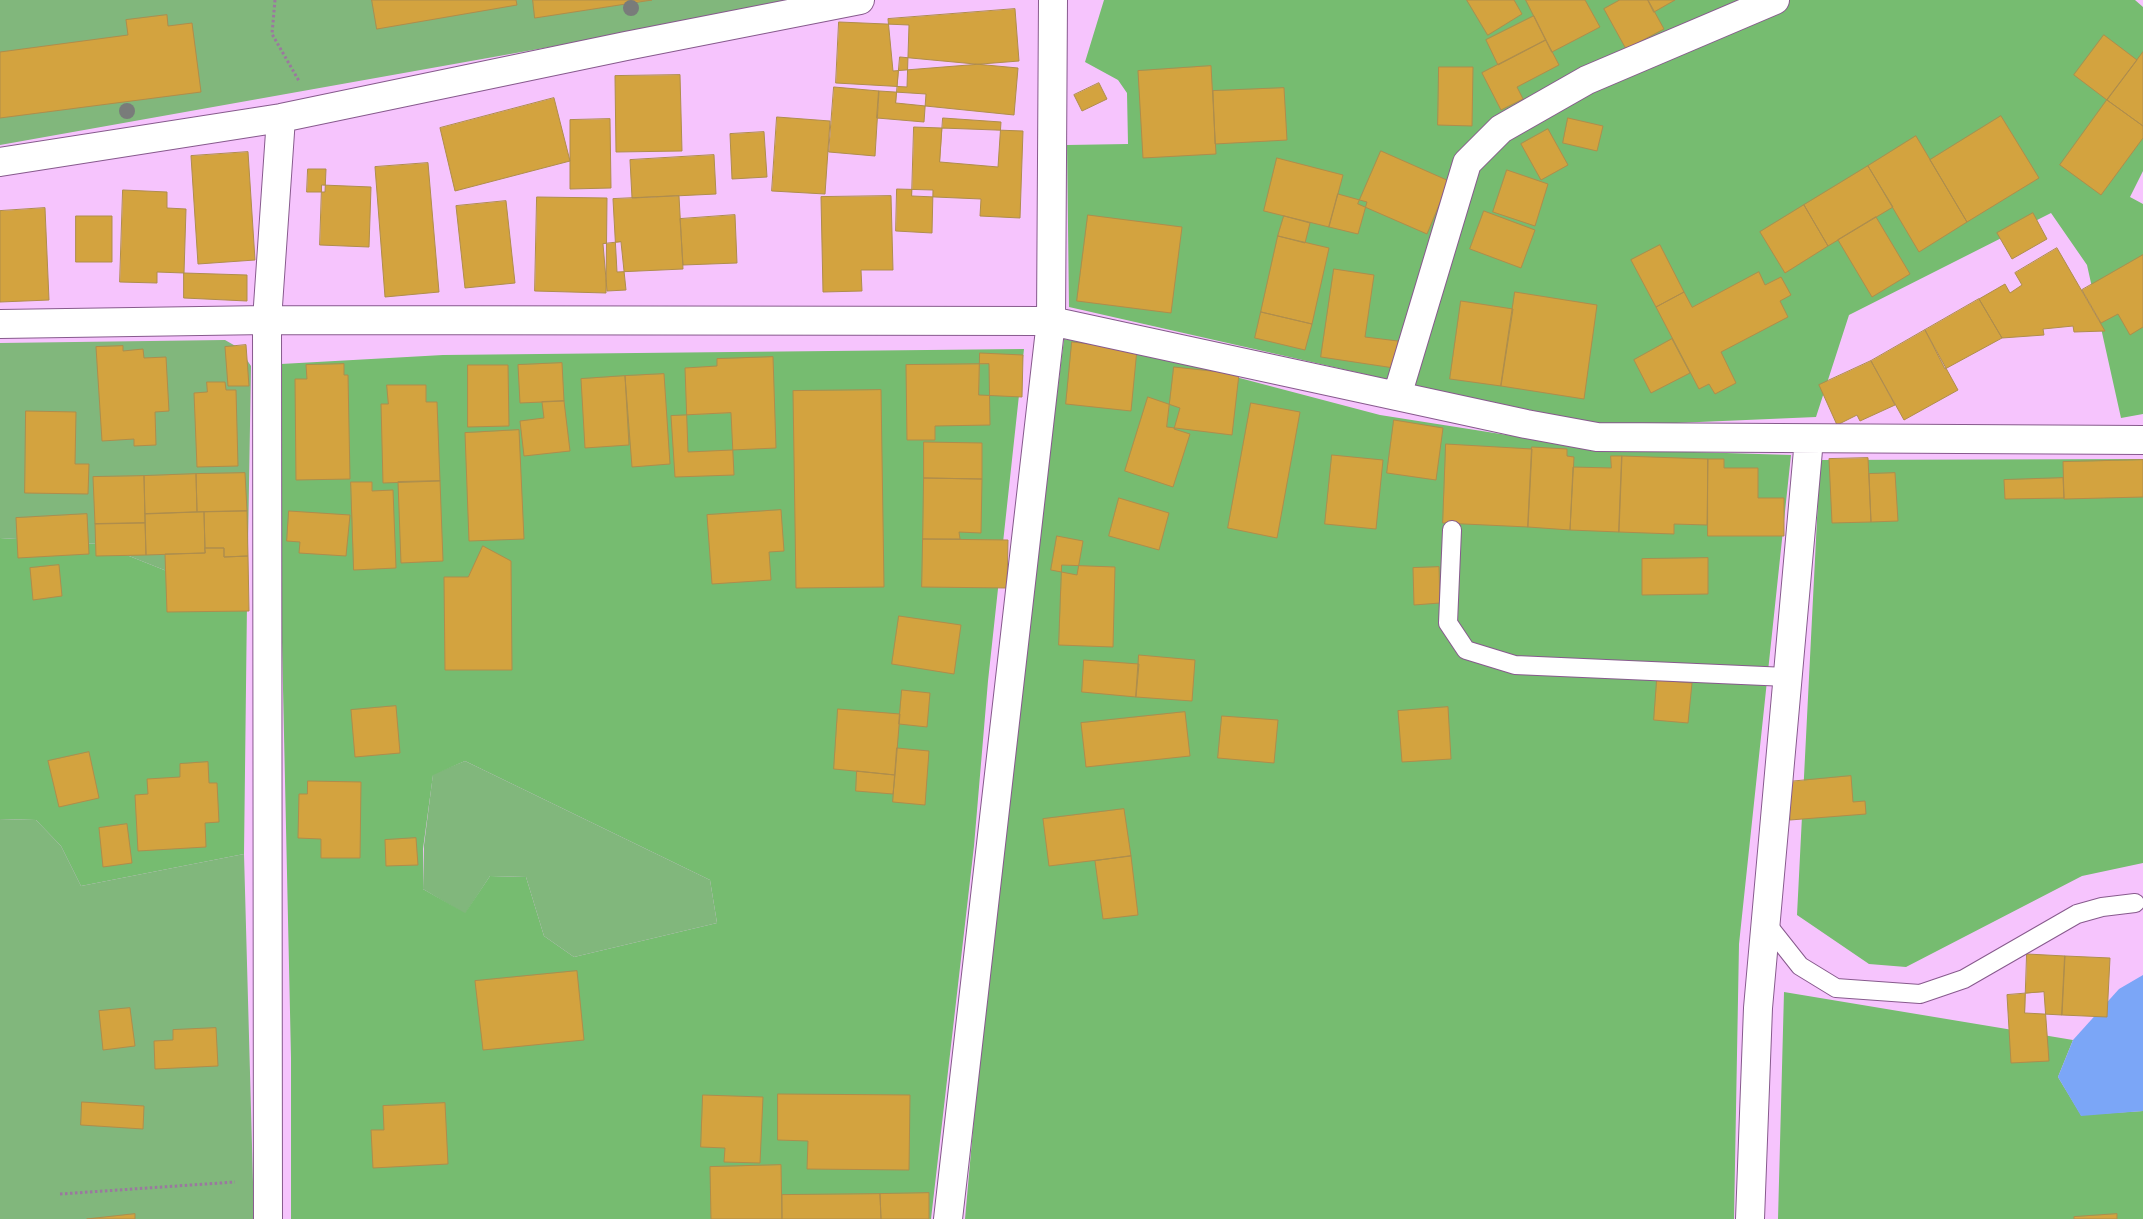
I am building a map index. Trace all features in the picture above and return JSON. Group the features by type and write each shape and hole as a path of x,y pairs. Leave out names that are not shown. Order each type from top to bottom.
{"street":[{"path":"0,162 281,118 626,46 860,0"},
{"path":"948,1219 1050,321 1053,0"},
{"path":"1397,396 1467,163 1501,130 1587,80 1775,0"},
{"path":"268,1219 267,320 281,118"},
{"path":"0,324 267,320 1050,321 1597,437 2143,440"},
{"path":"1750,1219 1758,1017 1809,439"}],"lane":[{"path":"1452,530 1448,623 1466,650 1515,665 1787,677"},
{"path":"1766,923 1800,966 1836,988 1920,994 1964,979 2077,914 2102,907 2135,903"}],"path":[{"path":"275,0 272,34 304,88 309,112"},
{"path":"60,1194 268,1180"}],"green space":[{"path":"0,0 813,0 0,145"},
{"path":"1104,0 2135,0 2143,7 2143,171 2130,197 2143,204 2143,414 2121,418 2087,265 2051,213 1849,315 1816,417 1606,426 1426,388 1069,307 1067,145 1128,144 1127,93 1118,80 1085,62"},
{"path":"1064,339 1156,356 1380,415 1596,449 1791,455 1739,944 1734,1219 965,1219 992,916"},
{"path":"225,340 239,348 251,366 247,603 99,544 0,538 0,343"},
{"path":"1024,349 988,681 974,846 931,1219 291,1219 291,1058 281,596 281,364 443,355","holes":["465,761 710,880 717,923 574,957 544,936 526,877 490,876 465,913 423,889 423,849 433,775"]},
{"path":"2143,459 2143,863 2082,876 1906,967 1869,964 1797,915 1820,460"},
{"path":"0,538 99,544 247,603 244,854 81,886 61,846 36,820 0,819"},
{"path":"465,761 710,880 717,923 574,957 544,936 526,877 490,876 465,914 423,889 424,845 433,774"},
{"path":"0,819 36,820 61,846 81,886 244,854 254,1219 0,1219"},
{"path":"1784,992 2073,1040 2058,1077 2081,1115 2143,1111 2143,1219 1778,1219"}],"water":[{"path":"2143,975 2143,1111 2081,1116 2058,1077 2073,1040 2119,989"}],"building":[{"path":"372,0 516,0 517,5 377,29"},
{"path":"533,0 652,0 535,18"},
{"path":"1467,0 1514,0 1522,14 1488,35"},
{"path":"1526,0 1585,0 1600,27 1552,52"},
{"path":"1620,0 1648,0 1664,29 1626,49 1604,9"},
{"path":"1648,0 1675,0 1654,12"},
{"path":"1015,9 1019,61 893,71 888,19"},
{"path":"167,15 168,26 192,23 201,92 0,118 0,52 128,35 126,20"},
{"path":"1534,16 1546,40 1498,65 1486,40"},
{"path":"839,22 909,25 907,87 836,83"},
{"path":"2104,35 2137,60 2107,100 2074,75"},
{"path":"1546,40 1559,65 1517,87 1523,99 1501,110 1482,73"},
{"path":"2143,52 2143,126 2107,100"},
{"path":"900,57 1018,68 1014,115 896,103"},
{"path":"1211,66 1216,154 1143,158 1138,71"},
{"path":"1439,67 1473,67 1472,126 1438,125"},
{"path":"680,75 682,151 616,152 615,76"},
{"path":"1099,83 1107,99 1082,111 1074,95"},
{"path":"834,87 879,91 875,156 829,152"},
{"path":"1284,88 1287,140 1215,144 1213,91"},
{"path":"879,91 926,94 924,122 877,118"},
{"path":"554,98 570,161 455,191 440,128"},
{"path":"2107,100 2143,126 2143,138 2101,195 2060,165"},
{"path":"2001,116 2039,178 1967,222 1930,160"},
{"path":"777,117 830,121 825,194 772,191"},
{"path":"943,118 1001,122 998,167 940,162"},
{"path":"1568,118 1603,126 1597,151 1563,143"},
{"path":"610,119 611,188 570,189 570,120"},
{"path":"914,127 1023,131 1020,218 980,216 981,199 912,196"},
{"path":"1548,129 1568,165 1541,180 1521,144"},
{"path":"764,132 767,177 732,179 730,134"},
{"path":"1916,136 1967,222 1919,252 1868,166"},
{"path":"1381,151 1449,181 1427,234 1358,204"},
{"path":"248,152 255,260 198,264 191,156"},
{"path":"714,155 716,194 632,198 630,160"},
{"path":"1277,158 1343,175 1329,227 1264,211"},
{"path":"428,163 439,292 385,297 375,167"},
{"path":"1868,166 1893,207 1828,246 1804,205"},
{"path":"308,169 326,169 325,192 307,192"},
{"path":"1507,170 1548,184 1535,226 1493,212"},
{"path":"322,185 371,187 369,247 320,245"},
{"path":"897,189 933,190 932,233 896,231"},
{"path":"123,190 167,192 167,208 186,209 184,273 157,272 157,283 120,282"},
{"path":"1338,194 1367,202 1358,234 1329,227"},
{"path":"679,196 683,269 617,272 613,199"},
{"path":"891,196 893,270 861,270 862,291 823,292 821,197"},
{"path":"537,197 607,198 606,293 535,291"},
{"path":"506,201 515,283 465,288 456,206"},
{"path":"1804,205 1828,246 1785,273 1760,232"},
{"path":"45,208 49,300 0,302 0,211"},
{"path":"1484,211 1535,230 1521,268 1470,249"},
{"path":"2033,213 2047,239 2012,259 1997,233"},
{"path":"735,215 737,263 683,265 680,219"},
{"path":"1088,215 1182,227 1171,313 1077,301"},
{"path":"76,216 112,216 112,262 76,262"},
{"path":"1284,216 1310,223 1305,243 1278,236"},
{"path":"1876,217 1910,274 1872,297 1838,240"},
{"path":"1278,236 1329,248 1312,324 1261,312"},
{"path":"621,242 626,290 607,291 603,244"},
{"path":"1660,245 1684,292 1656,307 1631,260"},
{"path":"2057,248 2105,331 2074,332 2073,326 2043,329 2044,335 2002,338 1979,299 2005,284 2010,293 2022,285 2015,273"},
{"path":"2143,255 2143,327 2130,335 2118,314 2101,323 2082,290"},
{"path":"1334,269 1374,275 1365,337 1398,341 1394,368 1321,357"},
{"path":"1759,272 1765,285 1781,277 1791,295 1780,301 1788,317 1721,352 1736,383 1715,394 1709,384 1699,389 1656,307 1684,292 1692,307"},
{"path":"184,273 247,275 247,301 184,298"},
{"path":"1515,292 1597,305 1584,399 1501,386"},
{"path":"1979,299 2002,338 1945,369 1925,330"},
{"path":"1461,301 1513,309 1501,386 1450,379"},
{"path":"1261,312 1312,324 1305,350 1255,338"},
{"path":"1925,330 1958,390 1904,420 1871,361"},
{"path":"1672,339 1690,373 1651,393 1634,360"},
{"path":"1072,342 1137,349 1131,411 1066,404"},
{"path":"246,345 249,386 228,386 225,347"},
{"path":"123,346 123,351 143,349 144,358 166,357 169,411 155,412 156,445 134,446 134,439 102,441 96,347"},
{"path":"980,353 1023,355 1022,397 979,395"},
{"path":"773,357 776,448 688,452 685,368 717,366 717,359"},
{"path":"1871,361 1895,405 1860,421 1857,415 1837,425 1819,385"},
{"path":"562,363 564,401 520,403 518,365"},
{"path":"344,364 344,375 348,375 350,479 296,480 295,379 307,379 306,365"},
{"path":"989,364 990,425 935,426 935,440 907,440 906,365"},
{"path":"468,365 508,365 509,426 468,427"},
{"path":"1174,367 1239,374 1232,435 1167,427"},
{"path":"664,374 670,464 632,467 625,376"},
{"path":"625,376 629,445 585,448 581,379"},
{"path":"207,382 225,382 226,390 236,390 238,466 197,467 194,393 207,392"},
{"path":"387,385 426,385 426,402 437,402 440,481 383,483 381,404 388,404"},
{"path":"881,390 884,587 796,588 793,391"},
{"path":"1148,397 1180,408 1174,429 1190,434 1173,487 1125,471"},
{"path":"564,401 570,451 524,456 520,421 544,418 542,402"},
{"path":"1251,403 1300,412 1277,538 1228,528"},
{"path":"26,411 76,412 75,464 89,464 88,494 25,493"},
{"path":"731,413 734,475 675,477 671,416"},
{"path":"1394,420 1443,428 1436,480 1387,473"},
{"path":"519,430 524,539 469,541 465,433"},
{"path":"924,442 982,443 982,479 924,478"},
{"path":"1446,444 1532,449 1528,527 1443,523"},
{"path":"1532,447 1567,449 1567,456 1574,457 1570,530 1528,527"},
{"path":"1332,455 1383,460 1376,529 1325,524"},
{"path":"1611,456 1622,456 1619,532 1570,530 1573,467 1611,468"},
{"path":"1622,456 1708,459 1707,525 1674,524 1674,534 1619,532"},
{"path":"1868,458 1871,522 1832,523 1829,459"},
{"path":"1708,459 1724,459 1724,468 1758,468 1758,498 1784,498 1784,536 1708,536"},
{"path":"2143,460 2143,497 2064,499 2063,462"},
{"path":"245,473 247,511 197,512 196,474"},
{"path":"1895,473 1898,521 1871,522 1869,474"},
{"path":"196,474 197,512 145,514 144,476"},
{"path":"144,476 145,523 95,524 93,477"},
{"path":"924,478 982,479 981,533 959,532 960,539 923,539"},
{"path":"2063,478 2064,498 2005,499 2004,480"},
{"path":"440,481 443,561 401,563 398,482"},
{"path":"351,482 372,482 372,491 393,490 396,568 354,570"},
{"path":"1119,498 1169,513 1159,550 1109,536"},
{"path":"781,510 784,551 769,552 771,580 712,584 707,515"},
{"path":"247,511 248,556 224,557 224,548 205,548 204,512"},
{"path":"289,511 350,515 346,556 299,553 300,542 287,541"},
{"path":"204,512 205,553 146,555 145,514"},
{"path":"87,514 89,554 18,558 16,518"},
{"path":"145,523 146,555 96,556 95,524"},
{"path":"1057,536 1083,541 1077,575 1051,570"},
{"path":"923,539 1008,540 1007,588 922,587"},
{"path":"483,546 511,561 512,670 445,670 444,577 468,577"},
{"path":"205,548 224,548 224,557 248,556 249,611 167,612 165,554 205,553"},
{"path":"1708,558 1708,594 1642,595 1642,559"},
{"path":"59,565 62,596 33,600 30,568"},
{"path":"1062,565 1115,567 1113,647 1059,645"},
{"path":"1439,567 1440,603 1414,605 1413,568"},
{"path":"899,616 961,625 954,674 892,664"},
{"path":"1139,655 1195,660 1192,701 1136,697"},
{"path":"1084,660 1139,664 1136,697 1082,692"},
{"path":"1657,680 1692,683 1688,723 1654,720"},
{"path":"902,690 930,693 927,727 899,724"},
{"path":"396,706 400,753 355,757 351,710"},
{"path":"1448,707 1451,759 1402,762 1398,711"},
{"path":"838,709 900,714 895,775 834,769"},
{"path":"1185,712 1190,756 1086,767 1081,723"},
{"path":"1222,716 1278,720 1274,763 1218,758"},
{"path":"897,748 929,751 925,805 893,802"},
{"path":"89,752 99,798 59,807 48,761"},
{"path":"208,762 209,783 217,783 219,822 205,823 206,847 138,851 135,795 148,794 147,779 180,777 180,764"},
{"path":"857,771 895,775 893,794 856,791"},
{"path":"1851,776 1853,802 1865,801 1866,814 1790,820 1787,782"},
{"path":"308,781 361,782 360,858 321,858 321,839 298,838 299,794 307,794"},
{"path":"1124,809 1131,856 1049,866 1043,819"},
{"path":"127,824 132,863 103,867 99,828"},
{"path":"416,838 418,865 386,866 385,840"},
{"path":"1131,856 1138,915 1103,919 1095,861"},
{"path":"2027,954 2065,956 2062,1015 2025,1013"},
{"path":"2065,956 2110,958 2107,1017 2062,1015"},
{"path":"577,971 584,1040 483,1050 475,981"},
{"path":"2044,992 2049,1061 2011,1063 2007,995"},
{"path":"130,1008 135,1046 103,1050 99,1011"},
{"path":"216,1028 218,1066 155,1069 154,1041 173,1040 173,1030"},
{"path":"778,1094 910,1095 909,1170 807,1169 808,1141 778,1140"},
{"path":"703,1095 763,1097 760,1163 724,1162 725,1148 701,1147"},
{"path":"82,1102 144,1106 143,1129 81,1125"},
{"path":"445,1103 448,1164 373,1168 371,1130 384,1130 383,1106"},
{"path":"781,1165 782,1219 711,1219 710,1167"},
{"path":"929,1193 929,1219 881,1219 880,1194"},
{"path":"880,1194 881,1219 782,1219 782,1195"},
{"path":"135,1214 135,1219 87,1219"},
{"path":"2117,1214 2117,1219 2074,1219 2074,1217"}]}
